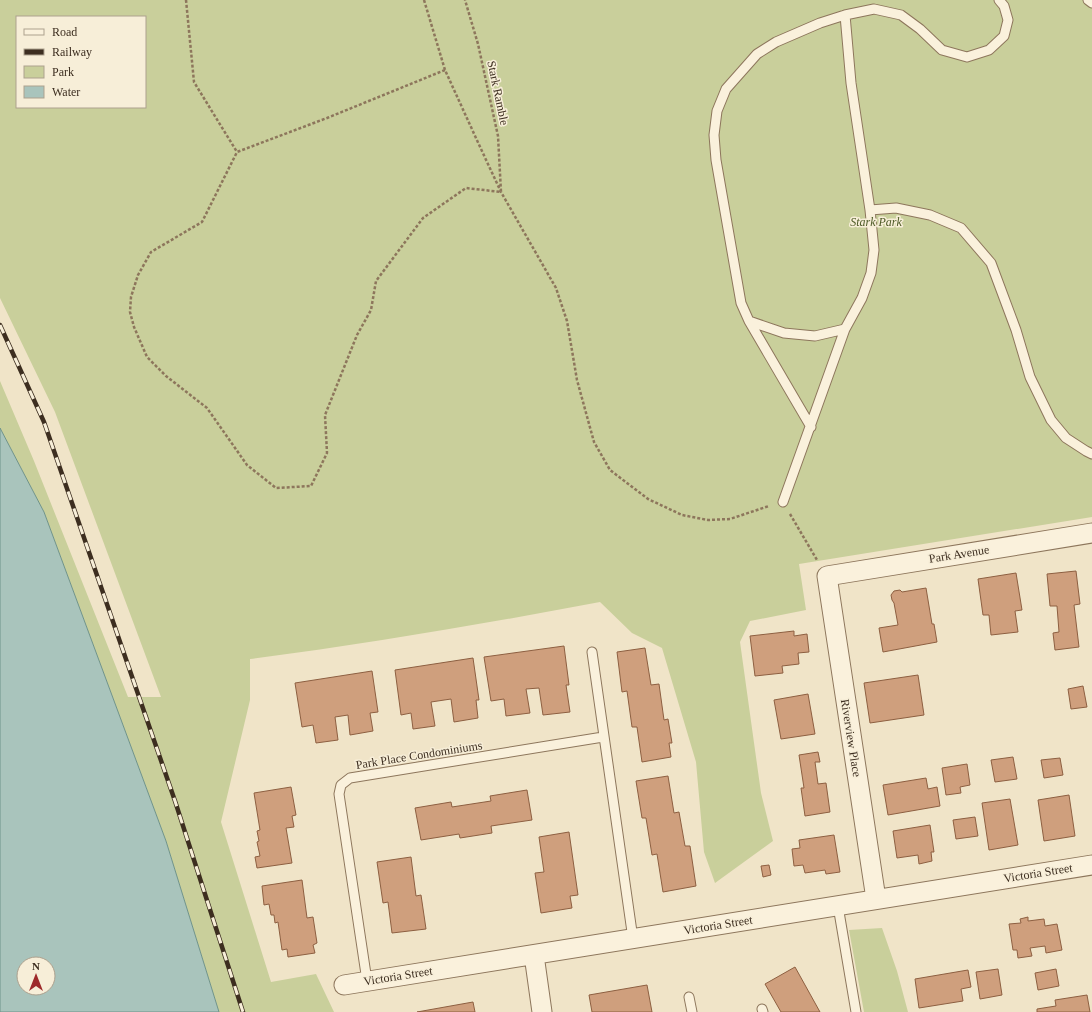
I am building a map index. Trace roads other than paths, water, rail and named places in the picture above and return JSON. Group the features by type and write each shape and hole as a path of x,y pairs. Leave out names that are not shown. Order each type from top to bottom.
{"street":[{"name":"Park Avenue","path":"827,576 1092,533"},
{"name":"Riverview Place","path":"827,576 876,899"},
{"name":"Victoria Street","path":"344,985 1092,865"},
{"path":"534,955 542,1012"}],"lane":[{"path":"811,427 749,321 741,303 716,160 714,135 717,111 726,89 757,54 776,42 812,26 845,14 874,9 901,14 920,29 942,50 967,58 989,50 1004,36 1008,20 1002,3 1012,0"},
{"path":"1088,0 1092,3"},
{"path":"783,502 845,329 862,298 871,272 874,250 870,210 851,83 845,14"},
{"path":"870,210 896,208 930,215 961,228 990,263 1016,330 1030,377 1051,420 1066,438 1092,454"},
{"path":"749,321 784,333 815,336 845,329"},
{"path":"592,652 633,939"},
{"name":"Park Place Condominiums","path":"367,981 339,794 341,785 350,778 604,737"},
{"path":"838,906 856,1012"},
{"path":"689,997 692,1012"}],"water":[{"path":"0,428 44,512 166,841 219,1012 0,1012"}],"railway":[{"path":"0,325 44,422 175,801 243,1012"}],"park label":[{"name":"Stark Park","path":"876,222"}]}
